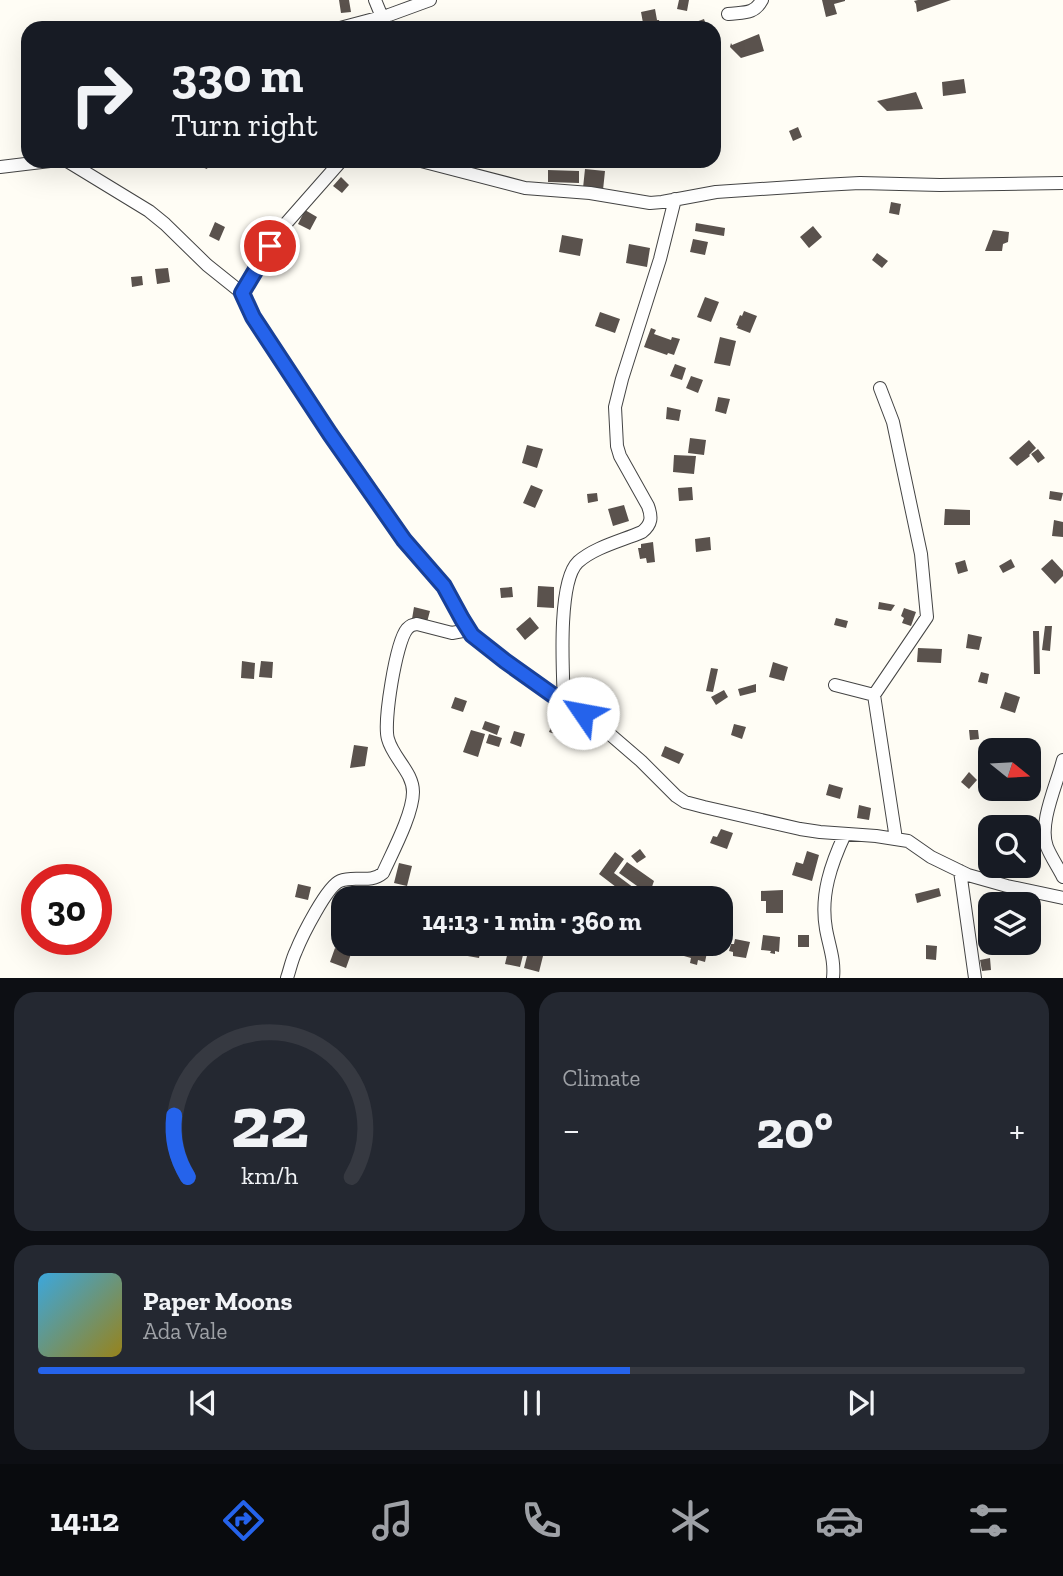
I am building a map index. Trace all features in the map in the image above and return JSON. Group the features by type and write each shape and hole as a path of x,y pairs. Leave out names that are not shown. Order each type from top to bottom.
{"street":[{"path":"375,0 382,17"},
{"path":"367,21 430,0"},
{"path":"728,14 753,11 762,0"},
{"path":"0,167 21,164"},
{"path":"78,168 149,211 207,265 242,293 253,317 330,434 404,540 444,586 468,630 490,650 606,730 676,796 685,802 800,829 908,841 931,857 984,880 1063,898"},
{"path":"242,293 282,228 335,168"},
{"path":"448,168 537,190 590,193 650,203 716,192 838,184 1063,183"},
{"path":"564,703 565,611 567,586 573,567 590,553 642,532 651,521 648,506 620,456 615,407 675,200"},
{"path":"880,388 893,422 921,554 928,617 874,695 897,839"},
{"path":"287,978 296,951 331,887 344,880 374,879 383,873 409,813 414,789 411,779 391,747 386,732 394,670 403,637 408,628 417,624 452,633 468,630"},
{"path":"835,685 874,695"},
{"path":"1063,760 1048,811 1045,834 1048,848 1063,877"},
{"path":"833,978 825,898 830,870 845,834"},
{"path":"960,871 975,978"}],"building":[{"path":"339,0 349,0 351,12 341,13"},
{"path":"679,0 689,0 687,11 677,9"},
{"path":"822,0 845,1 834,4 837,14 826,17"},
{"path":"951,0 917,12 914,1"},
{"path":"655,9 659,21 643,21 641,12"},
{"path":"759,34 764,51 741,58 730,47 731,43 732,45"},
{"path":"964,79 966,93 943,96 942,82"},
{"path":"916,92 923,109 887,111 877,101"},
{"path":"798,127 802,137 793,141 789,131"},
{"path":"585,169 605,171 603,190 583,188"},
{"path":"548,170 579,171 579,183 548,182"},
{"path":"341,177 349,185 342,193 333,186"},
{"path":"891,202 901,204 899,215 889,213"},
{"path":"305,210 317,217 310,230 298,224"},
{"path":"215,222 225,227 219,241 209,236"},
{"path":"696,223 725,228 724,236 695,231"},
{"path":"813,226 822,237 809,248 800,237"},
{"path":"993,230 1009,232 1008,242 1003,244 1002,251 985,251"},
{"path":"562,235 583,239 580,256 559,252"},
{"path":"693,239 708,242 705,255 690,252"},
{"path":"629,244 650,248 647,267 626,263"},
{"path":"877,253 888,261 882,268 872,260"},
{"path":"168,268 170,282 157,284 155,269"},
{"path":"142,276 143,285 132,287 131,277"},
{"path":"705,297 719,302 711,322 697,317"},
{"path":"744,311 757,316 750,333 737,328 736,325"},
{"path":"600,312 620,319 615,333 595,326"},
{"path":"651,328 656,330 654,334 671,340 672,337 680,339 674,355 644,347"},
{"path":"720,337 736,341 730,366 714,363"},
{"path":"675,364 686,368 682,380 670,376"},
{"path":"691,376 703,380 698,393 686,388"},
{"path":"718,397 730,399 726,414 715,411"},
{"path":"667,407 681,410 679,421 666,419"},
{"path":"690,438 706,440 704,455 688,453"},
{"path":"1029,440 1036,448 1017,466 1009,458"},
{"path":"527,445 543,449 537,468 522,463"},
{"path":"1038,449 1045,458 1038,463 1031,454"},
{"path":"674,455 696,456 694,474 673,472"},
{"path":"531,485 543,490 535,508 523,503"},
{"path":"692,487 693,500 679,501 678,488"},
{"path":"1050,491 1063,493 1061,501 1049,499"},
{"path":"597,493 598,501 588,503 587,494"},
{"path":"624,505 629,521 613,526 608,509"},
{"path":"945,509 970,510 970,525 944,525"},
{"path":"1054,520 1063,522 1063,537 1052,536"},
{"path":"710,537 711,550 696,552 695,539"},
{"path":"653,542 655,562 647,563 646,558 640,559 638,548 641,548 641,544"},
{"path":"1011,559 1015,567 1003,573 999,566"},
{"path":"1052,559 1063,571 1063,576 1055,584 1041,569"},
{"path":"965,560 968,571 958,574 955,563"},
{"path":"538,586 554,587 554,608 537,607"},
{"path":"512,587 513,597 501,598 500,588"},
{"path":"879,602 895,605 891,611 878,609"},
{"path":"414,607 430,611 427,622 412,619"},
{"path":"904,608 916,612 911,626 902,623"},
{"path":"530,617 539,628 525,640 516,629"},
{"path":"836,618 848,621 846,628 834,625"},
{"path":"1045,626 1052,626 1050,651 1042,650"},
{"path":"1033,631 1039,631 1040,674 1034,674"},
{"path":"968,634 982,637 979,650 966,648"},
{"path":"918,648 942,649 941,663 917,662"},
{"path":"242,661 255,663 254,679 241,678"},
{"path":"261,661 273,662 272,678 259,677"},
{"path":"773,662 788,667 784,681 769,677"},
{"path":"711,668 718,669 713,692 706,691"},
{"path":"981,672 989,674 987,684 978,682"},
{"path":"756,684 756,692 740,696 738,689"},
{"path":"724,690 728,697 716,705 711,697"},
{"path":"1005,692 1020,697 1015,713 1000,708"},
{"path":"455,697 467,701 463,712 451,708"},
{"path":"556,715 569,720 563,737 549,732"},
{"path":"485,721 500,726 497,735 482,729"},
{"path":"734,724 746,727 742,739 731,735"},
{"path":"471,730 485,734 478,757 463,752"},
{"path":"969,730 978,730 979,738 970,740"},
{"path":"514,731 525,734 521,747 510,743"},
{"path":"489,734 502,738 499,747 486,743"},
{"path":"354,745 368,747 365,766 350,768"},
{"path":"665,746 684,754 679,764 661,756"},
{"path":"969,772 977,780 969,789 961,782"},
{"path":"829,784 843,788 840,799 826,795"},
{"path":"859,805 871,808 869,820 857,818"},
{"path":"721,829 733,833 727,849 710,843"},
{"path":"640,849 646,857 637,863 631,856"},
{"path":"807,851 819,855 812,881 792,875 796,862 803,864"},
{"path":"615,852 624,859 614,873 631,886 615,886 599,874"},
{"path":"627,862 654,881 652,886 637,886 619,873"},
{"path":"399,863 412,866 407,886 394,883"},
{"path":"298,884 311,887 308,900 295,897"},
{"path":"939,888 941,896 917,903 915,894"},
{"path":"783,890 783,913 766,913 766,901 761,901 761,891"},
{"path":"763,935 780,937 779,952 775,951 775,954 761,950"},
{"path":"798,935 809,935 809,947 798,947"},
{"path":"735,939 750,942 746,958 733,956"},
{"path":"926,945 937,946 936,960 926,959"},
{"path":"332,956 350,956 346,968 330,962"},
{"path":"507,956 523,956 520,967 505,964"},
{"path":"527,956 543,956 539,972 524,968"},
{"path":"684,956 706,956 705,962 698,960 697,965 690,963 691,958"},
{"path":"990,958 991,970 982,971 980,960"}],"route":[{"path":"270,246 242,293 253,317 330,434 412,551 444,586 472,635 564,703 583,713"}]}
